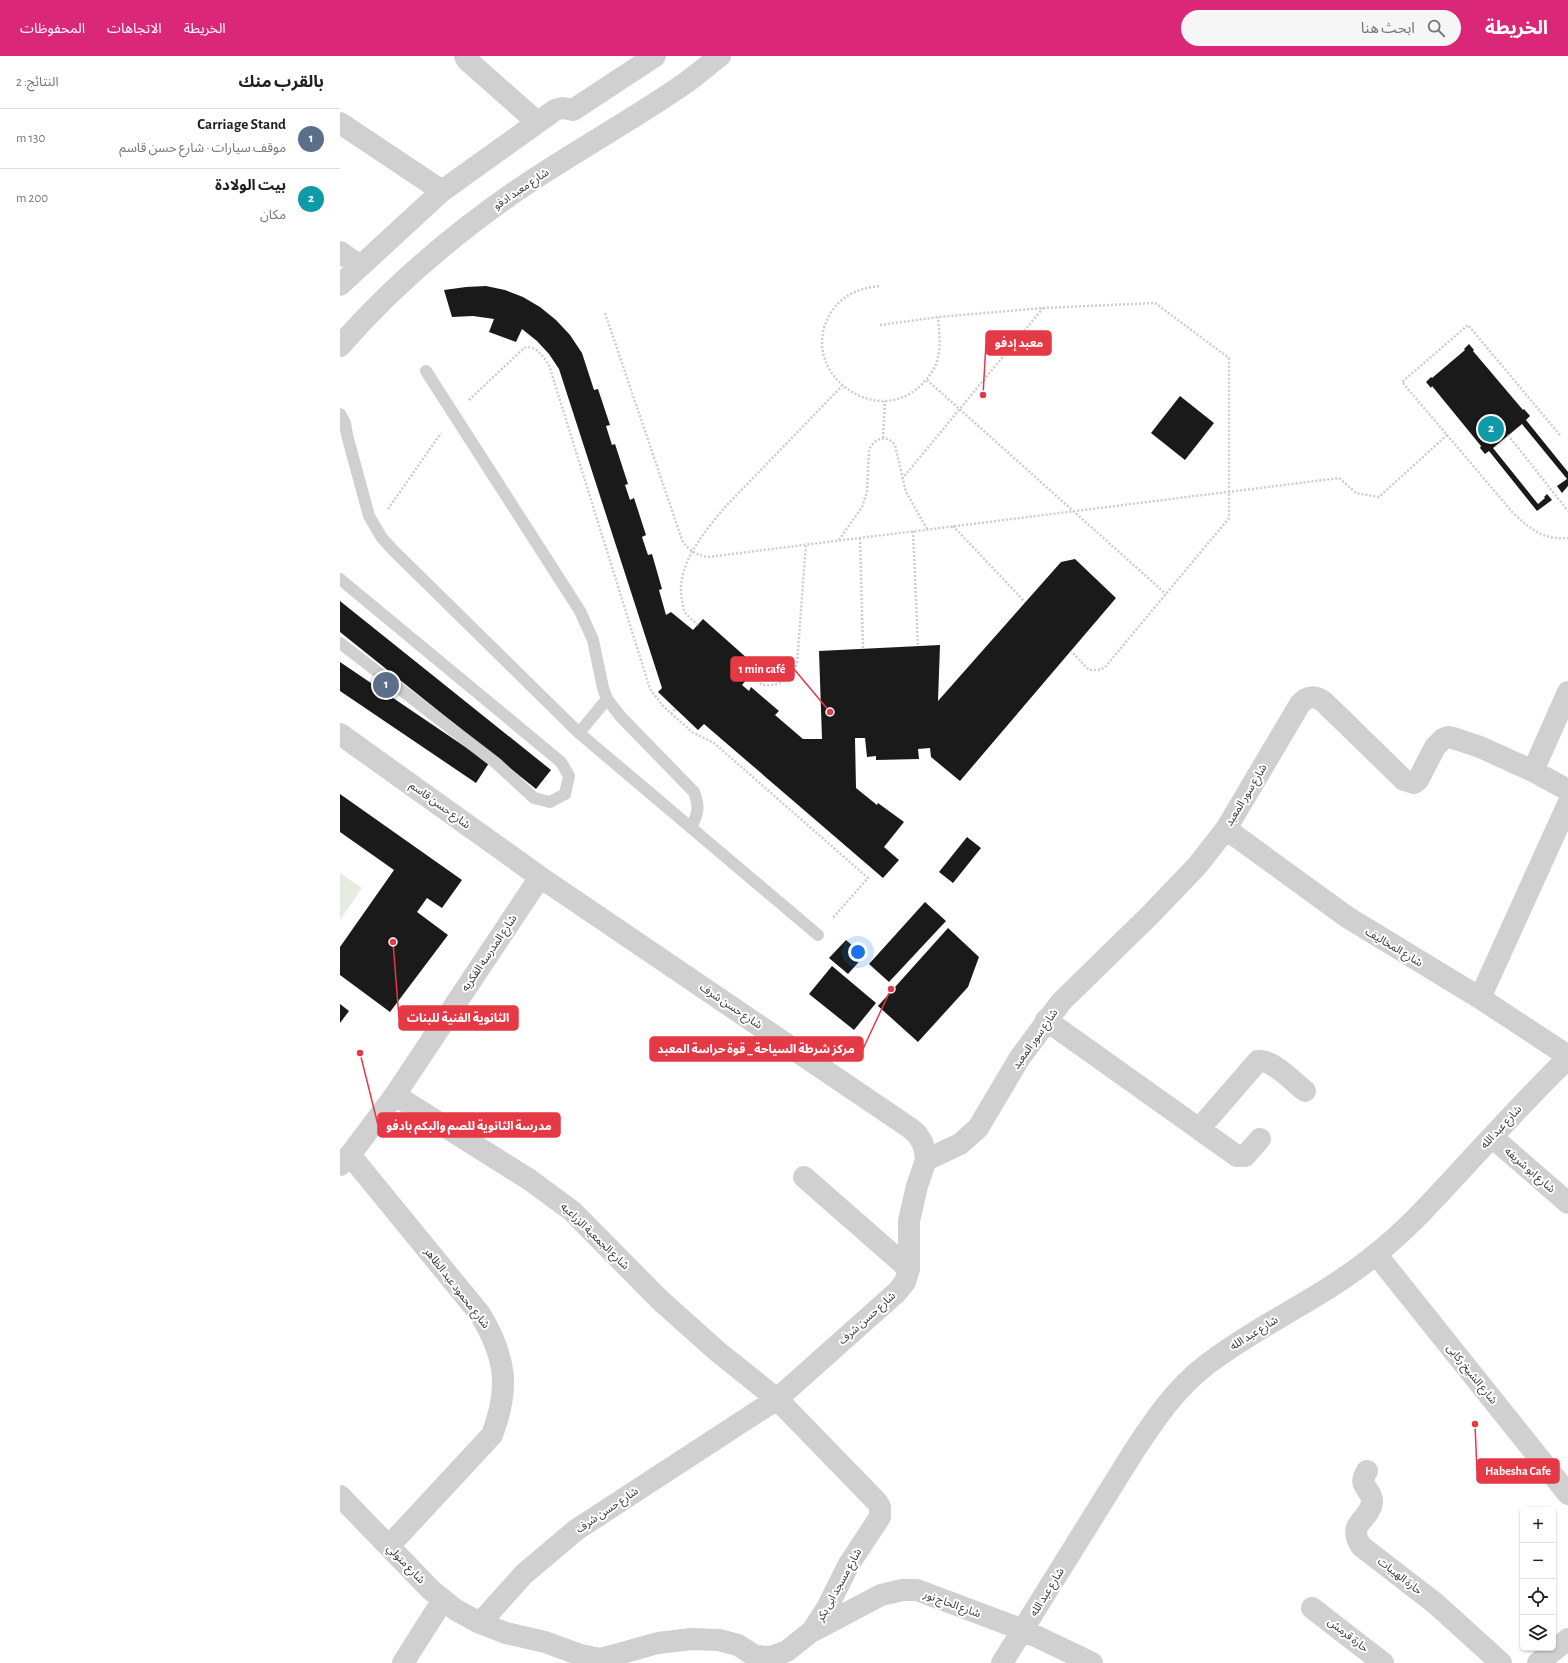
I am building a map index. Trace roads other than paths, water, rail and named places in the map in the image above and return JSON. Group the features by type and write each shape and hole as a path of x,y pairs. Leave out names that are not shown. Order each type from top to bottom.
{"street":[{"path":"465,56 467,60 537,122"},
{"name":"شارع معبد ادفو","path":"340,346 408,277 458,234 519,189 684,84 720,56"},
{"path":"340,285 442,191 555,110 562,108 573,110 638,60"},
{"path":"340,123 442,191"},
{"path":"340,252 360,266"},
{"path":"1568,692 1533,771 1568,790"},
{"name":"شارع سور المعبد","path":"926,1160 960,1144 978,1128 1019,1059 1046,1020 1061,1002 1175,890 1226,829 1304,699 1311,697 1318,698 1324,702 1404,780 1409,782 1418,780 1436,747 1443,739 1448,738 1453,738 1480,747 1533,771"},
{"name":"شارع حسن قاسم","path":"340,734 540,877"},
{"path":"1480,998 1568,804"},
{"name":"شارع المخاليف","path":"1226,829 1346,917 1480,998 1568,1057"},
{"name":"شارع المدرسه الفكريه","path":"345,1160 395,1095 540,877"},
{"name":"شارع حسن شرف","path":"480,1623 524,1574 576,1530 777,1399 896,1292 904,1282 909,1269 909,1221 917,1186 926,1160 922,1142 910,1128 540,877"},
{"path":"1046,1020 1237,1156 1245,1156 1260,1139"},
{"name":"شارع عبد الله","path":"1002,1663 1134,1451 1154,1421 1177,1392 1204,1367 1235,1344 1336,1283 1376,1254 1414,1220 1568,1057"},
{"path":"1199,1129 1258,1061 1262,1060 1269,1063 1305,1091"},
{"name":"شارع الجمعية الزراعيه","path":"395,1095 552,1195 591,1229 660,1300 717,1351 777,1399"},
{"name":"شارع ابو شريفه","path":"1492,1137 1568,1203"},
{"name":"شارع محمود عبد الظاهر","path":"345,1160 480,1314 492,1334 500,1354 504,1376 503,1397 499,1417 492,1435 389,1546"},
{"path":"804,1177 909,1269"},
{"name":"شارع الشيخ ركابى","path":"1376,1254 1568,1494"},
{"name":"شارع مسجد ابى بكر","path":"480,1623 506,1633 545,1642 581,1655 600,1659 658,1643 692,1639 719,1640 738,1645 755,1656 771,1657 787,1651 812,1631 827,1608 849,1564 880,1517 880,1512 877,1502 777,1399"},
{"name":"حارة الهيبات","path":"1367,1471 1364,1476 1363,1483 1371,1496 1372,1501 1371,1506 1356,1529 1356,1535 1361,1546 1436,1604 1501,1663"},
{"name":"شارع متولي","path":"340,1496 443,1600 480,1623"},
{"name":"شارع الحاج نور","path":"812,1631 881,1595 902,1590 917,1590 1023,1630 1092,1663"},
{"path":"403,1663 443,1600"},
{"name":"حارة قرمش","path":"1312,1608 1383,1663"},
{"path":"1538,1663 1568,1640"}],"lane":[{"path":"426,370 580,611 593,640 603,688 607,699 622,717 694,792 698,802 698,813 691,828"},
{"path":"340,414 345,423 366,504 375,528 394,551 579,733 818,935"},
{"path":"340,579 561,762 569,776 565,794 550,802 534,798 496,763 340,642"},
{"path":"579,733 607,699"}],"place":[{"name":"معبد إدفو","path":"983,395"},
{"name":"بيت الولادة","path":"1491,429"},
{"name":"Carriage Stand","path":"386,685"},
{"name":"1 min café","path":"830,712"},
{"name":"الثانوية الفنية للبنات","path":"393,942"},
{"name":"مركز شرطة السياحة _ قوة حراسة المعبد","path":"891,989"},
{"name":"مدرسة الثانوية للصم والبكم بادفو","path":"360,1053"},
{"name":"Habesha Cafe","path":"1475,1424"}]}
